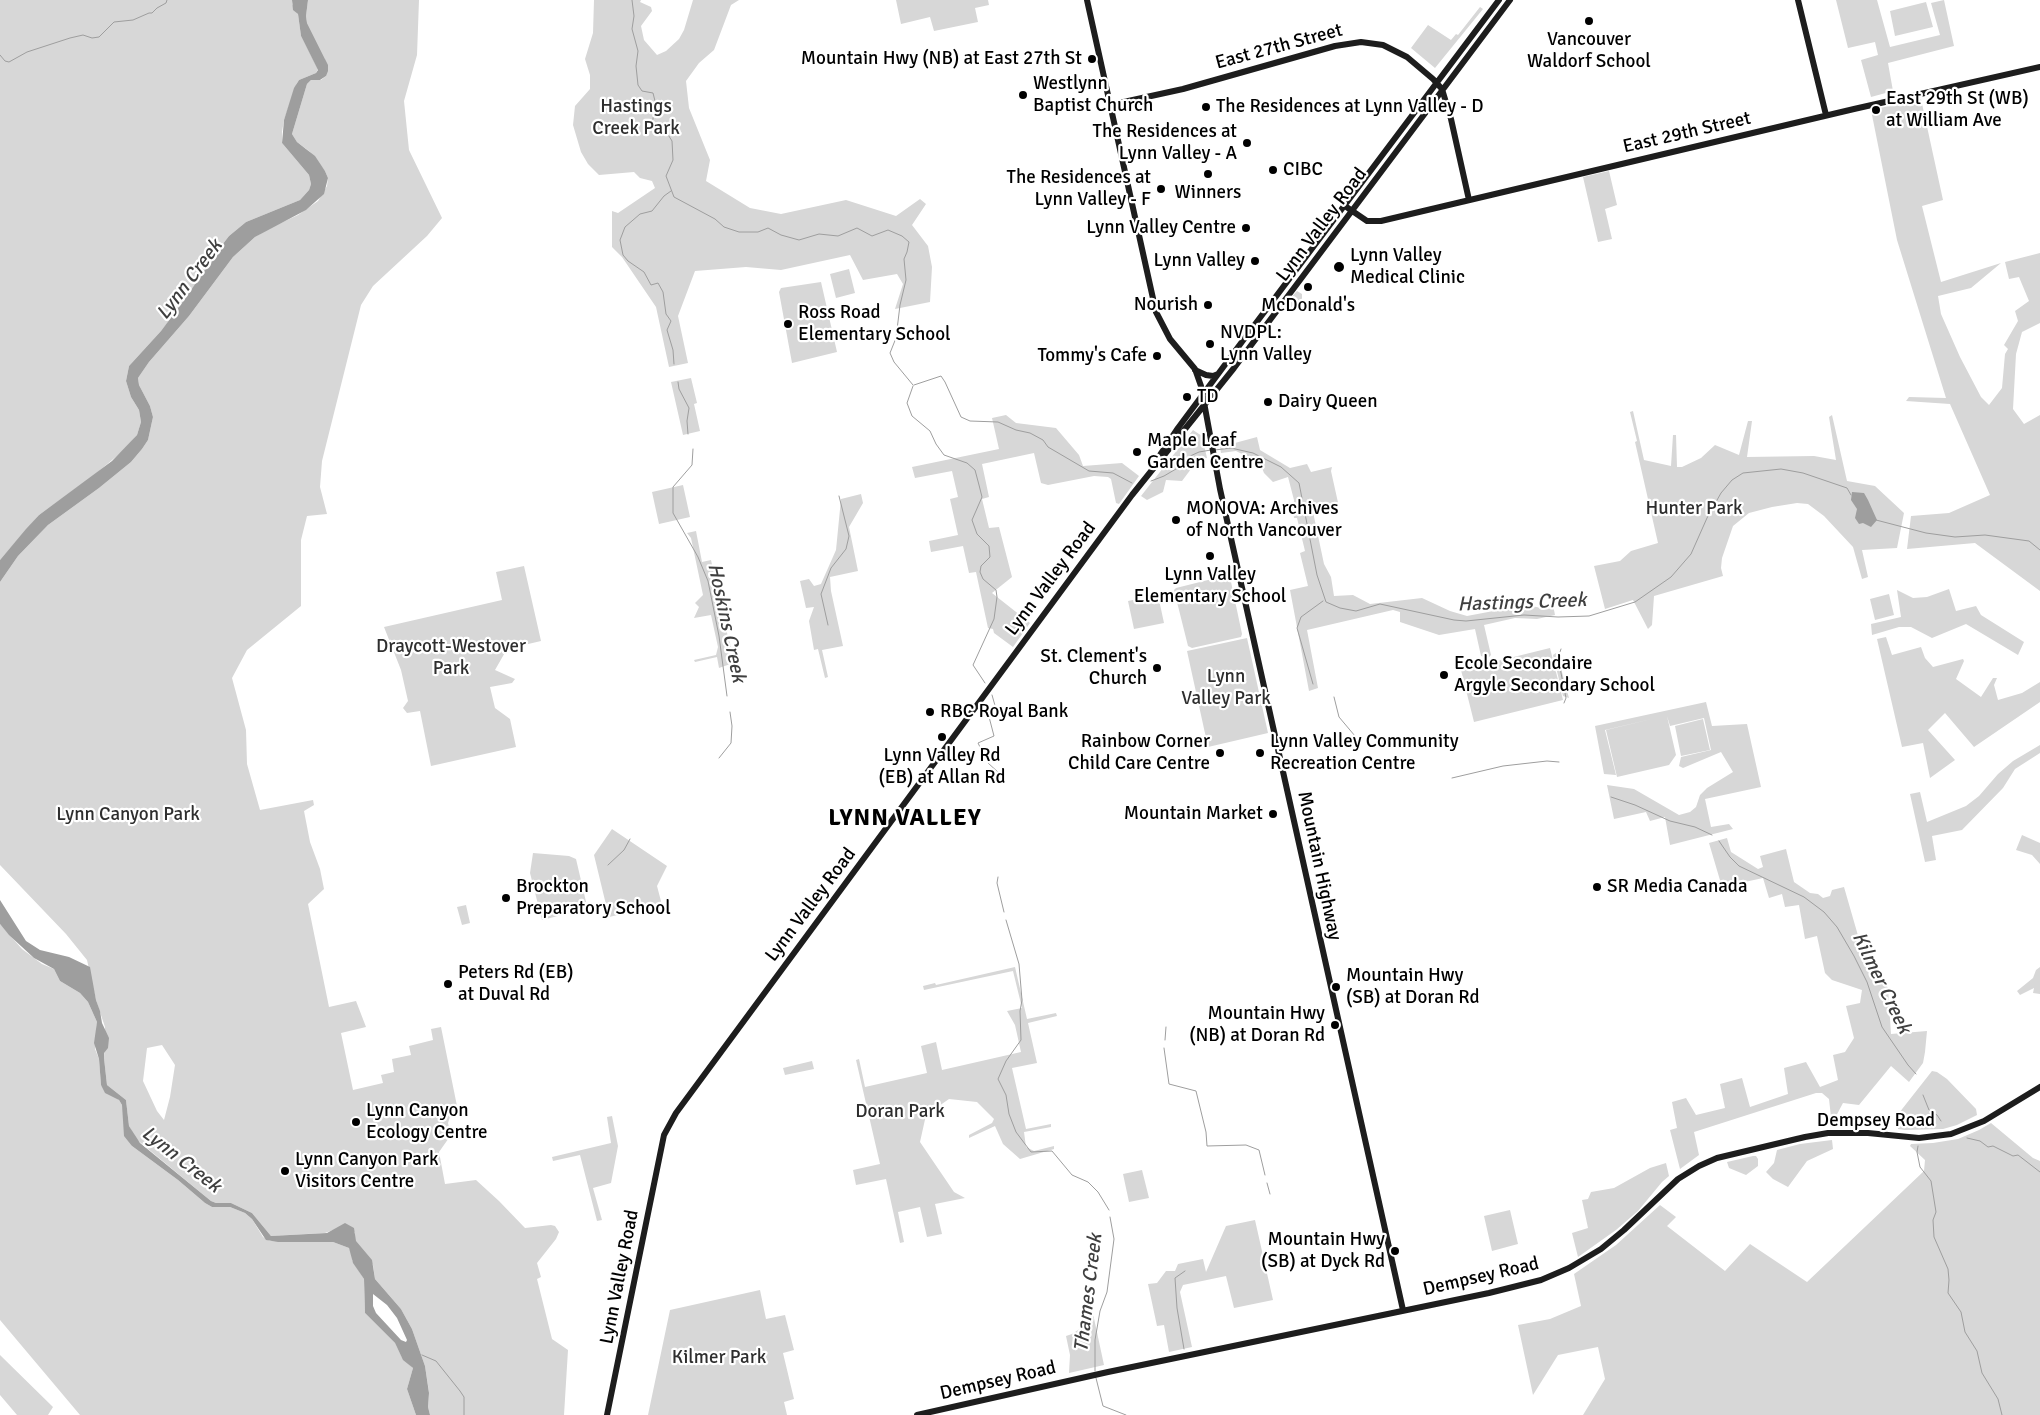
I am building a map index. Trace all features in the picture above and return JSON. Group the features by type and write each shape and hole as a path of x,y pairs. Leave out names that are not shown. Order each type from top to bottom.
{"street":[{"name":"Mountain Highway","path":"1087,0 1156,312 1166,334 1194,369 1203,397 1211,444 1403,1310"},
{"name":"Lynn Valley Road","path":"1154,466 1162,450 1499,0"},
{"name":"Lynn Valley Road","path":"607,1415 668,1125 1154,466 1204,405 1510,0"},
{"path":"1798,0 1826,115"},
{"name":"East 27th Street","path":"1110,105 1175,91 1282,60 1354,42 1389,47 1406,57 1438,83 1442,89 1451,119 1469,200"},
{"name":"East 29th Street","path":"1345,206 1367,220 1382,221 1826,115 2040,67"},
{"path":"1194,369 1206,376 1219,374"},
{"name":"Dempsey Road","path":"916,1415 1084,1377 1223,1350 1540,1280 1569,1268 1592,1255 1611,1241 1685,1174 1717,1158 1828,1133 1868,1133 1919,1138 1950,1134 1984,1121 2040,1087"}],"green space":[{"path":"0,0 292,0 292,4 298,14 301,36 318,69 316,73 299,80 297,83 284,120 282,132 282,143 309,175 311,184 309,190 300,200 246,222 229,236 186,299 161,331 129,366 126,381 131,397 139,410 141,422 137,435 124,450 93,476 39,515 0,560"},
{"name":"Lynn Canyon Park","path":"308,0 419,0 417,55 404,101 409,150 442,218 427,236 373,286 361,305 322,461 320,487 327,514 307,516 301,540 301,606 247,650 232,678 246,730 247,764 260,810 313,800 314,805 304,811 310,842 320,869 324,889 308,904 329,1007 356,1001 366,1027 341,1033 353,1090 383,1083 381,1075 394,1072 392,1059 411,1055 409,1046 433,1040 431,1029 441,1027 457,1106 453,1107 448,1123 451,1135 439,1152 445,1184 476,1180 525,1228 551,1225 555,1226 559,1232 556,1239 537,1263 541,1277 537,1279 552,1339 568,1350 564,1415 430,1415 425,1366 412,1329 401,1309 375,1279 373,1265 355,1241 355,1232 336,1229 325,1233 271,1236 252,1213 231,1203 211,1201 136,1139 129,1126 126,1100 107,1085 104,1058 105,1027 96,1000 87,960 66,934 0,865 0,582 18,556 48,525 99,488 131,462 142,449 148,440 153,417 150,406 139,385 138,378 149,362 189,316 233,257 255,237 298,215 318,201 327,186 328,178 325,171 309,151 297,142 292,134 307,84 311,80 321,80 326,76 325,59 307,23","holes":["162,1045 175,1065 170,1097 164,1120 157,1111 143,1081 147,1048"]},
{"name":"Hastings Creek Park","path":"594,0 641,0 640,2 651,7 652,11 641,26 644,40 657,55 666,51 679,39 684,30 693,0 739,0 731,5 714,50 699,63 686,81 689,108 710,160 706,181 750,208 781,214 846,200 896,216 920,199 926,204 912,225 928,246 932,267 930,302 895,309 903,284 897,274 863,280 850,255 781,270 746,267 695,271 678,316 688,363 669,367 656,307 622,257 612,247 612,211 618,213 655,188 652,181 640,178 634,172 599,175 588,164 581,152 573,125 575,106 590,89 590,75 585,59 593,33"},
{"path":"896,0 988,0 989,5 975,8 978,22 934,31 930,17 901,24"},
{"path":"1836,0 1877,0 1890,47 1940,35 1931,3 1944,0 1954,46 1888,63 1893,91 1871,97 1861,60 1878,55 1875,42 1848,48"},
{"path":"1926,2 1933,27 1895,36 1890,11"},
{"path":"1480,7 1483,9 1435,68 1411,48 1428,25 1451,40 1456,34 1458,35"},
{"path":"1921,99 1943,200 1922,206 1941,282 2001,263 1971,288 1938,296 1941,314 1960,357 1981,397 1989,405 2002,388 2005,354 2008,349 2004,345 2018,321 2015,311 2029,301 2019,277 2009,279 2005,262 2040,253 2040,323 2022,332 2016,354 2013,409 2024,424 2040,415 2040,591 1975,543 1907,549 1911,516 1949,513 1990,495 1950,404 1906,401 1909,397 1946,398 1897,240 1871,110"},
{"path":"1609,171 1617,205 1605,209 1612,239 1598,242 1583,177"},
{"path":"849,269 855,293 836,298 830,274"},
{"path":"821,282 837,352 792,363 779,292 781,288"},
{"path":"1297,291 1302,294 1302,307 1285,311 1284,305"},
{"path":"691,378 697,403 694,404 700,431 683,435 671,382"},
{"name":"Hunter Park","path":"1633,411 1644,460 1671,466 1673,435 1676,435 1677,467 1682,467 1701,458 1715,445 1739,455 1748,421 1752,421 1747,457 1814,456 1836,460 1829,417 1832,415 1847,481 1875,486 1904,513 1897,548 1862,550 1868,577 1862,579 1853,547 1824,516 1808,504 1797,503 1772,507 1749,513 1733,526 1722,558 1721,568 1723,576 1654,596 1652,625 1648,629 1633,600 1605,609 1594,566 1620,561 1631,551 1658,543 1635,442 1637,441 1630,412"},
{"path":"1006,415 1016,423 1056,428 1079,455 1083,466 1122,463 1139,476 1119,504 1116,503 1111,479 1108,477 1094,476 1048,485 1041,483 1034,453 982,464 989,497 982,499 989,528 999,527 1012,577 992,593 1030,623 1013,647 994,633 993,629 988,628 976,572 969,573 963,546 931,552 929,541 958,535 950,499 958,497 952,471 915,478 912,467 999,449 992,418"},
{"path":"1193,430 1202,436 1207,458 1197,461 1182,481 1166,480 1163,492 1147,500 1141,496"},
{"path":"1257,437 1260,450 1290,468 1307,464 1311,472 1332,467 1331,471 1339,507 1313,512 1324,564 1331,577 1334,596 1353,595 1370,604 1422,598 1450,611 1467,616 1525,605 1542,608 1553,605 1555,615 1537,619 1515,618 1484,625 1491,655 1488,658 1481,656 1475,629 1439,635 1400,622 1400,612 1393,610 1307,630 1318,688 1309,691 1290,590 1308,586 1300,553 1305,551 1297,518 1294,518 1294,500 1288,477 1273,482 1264,473 1260,463 1236,451 1221,453 1220,447"},
{"path":"683,485 690,517 659,524 652,492"},
{"path":"861,494 863,503 849,527 858,571 830,577 831,591 843,646 822,650 828,677 825,678 818,649 814,650 809,621 814,607 806,608 800,581 809,579 814,586 821,584 836,550 841,499"},
{"path":"696,531 702,562 711,560 728,637 736,662 719,668 717,657 695,662 694,660 716,655 718,647 711,615 694,618 699,607 695,603 703,595 691,538 687,533"},
{"name":"Draycott-Westover Park","path":"524,566 541,641 507,649 495,670 515,679 512,683 490,687 495,708 510,719 516,747 431,766 420,711 407,713 403,708 408,701 401,670 384,627 502,600 496,572"},
{"path":"1224,576 1230,577 1242,634 1241,637 1192,648 1188,646 1174,590"},
{"path":"1949,589 1956,611 1976,606 1981,615 2024,642 2018,655 1966,624 1932,638 1911,627 1899,627 1872,635 1871,624 1901,617 1897,590 1913,598 1927,597"},
{"path":"1889,594 1894,615 1875,620 1870,599"},
{"path":"1158,595 1164,623 1134,629 1128,601"},
{"path":"1886,637 1892,655 1921,647 1925,658 1933,667 1963,659 1964,661 1956,679 1981,697 1993,678 1997,678 1994,685 1998,700 2022,693 2040,682 2040,702 1974,747 1945,713 1928,730 1955,760 1930,778 1923,743 1902,747 1877,639"},
{"name":"Lynn Valley Park","path":"1247,638 1268,733 1208,747 1187,651"},
{"path":"1550,648 1563,700 1474,722 1461,670"},
{"path":"1556,653 1561,654 1562,672 1569,698 1563,696 1553,655"},
{"path":"1706,702 1712,726 1747,724 1761,787 1705,799 1711,827 1729,824 1733,829 1670,845 1665,817 1650,821 1646,812 1614,819 1607,785 1634,789 1679,815 1690,812 1696,807 1700,795 1707,788 1733,772 1721,752 1683,768 1679,766 1681,757 1711,750 1704,718 1670,726 1667,716 1676,755 1669,765 1617,777 1606,730 1656,718 1605,730 1616,775 1604,774 1595,726"},
{"path":"1703,719 1710,750 1681,756 1675,726"},
{"path":"2040,745 2040,753 2015,769 2003,788 1962,830 1932,836 1936,860 1925,862 1910,794 1920,792 1927,822 1966,806 1979,796 1998,774 2013,761"},
{"path":"612,829 667,866 657,886 662,905 609,917 594,855"},
{"path":"2022,835 2040,843 2040,864 2032,855 2016,850"},
{"path":"1727,838 1731,852 1758,869 1763,867 1760,856 1786,849 1794,882 1810,893 1818,894 1823,898 1830,896 1832,890 1844,887 1859,939 1888,988 1891,1034 1927,1031 1925,1052 1923,1063 1909,1082 1891,1066 1859,1105 1843,1103 1835,1118 1831,1117 1829,1099 1822,1093 1816,1093 1694,1132 1699,1155 1680,1169 1670,1130 1677,1128 1672,1102 1686,1098 1696,1115 1725,1108 1720,1084 1742,1078 1750,1107 1788,1094 1784,1068 1806,1062 1820,1087 1838,1080 1833,1055 1845,1052 1854,1038 1846,1006 1860,1003 1862,990 1832,980 1825,973 1817,936 1805,939 1799,905 1785,907 1782,894 1769,898 1763,878 1722,887 1709,843"},
{"path":"533,853 569,856 576,859 587,906 586,909 542,920 530,873"},
{"path":"466,905 470,923 462,925 457,907"},
{"path":"0,924 22,949 42,964 54,969 60,981 80,993 88,1002 97,1022 95,1049 99,1059 101,1085 119,1100 122,1105 132,1146 178,1180 205,1203 212,1207 230,1207 245,1213 252,1219 263,1237 270,1241 333,1242 349,1248 352,1260 364,1279 365,1313 395,1343 402,1357 413,1368 407,1389 416,1415 80,1415 0,1320"},
{"name":"Doran Park","path":"1015,967 1027,1019 1056,1013 1057,1016 1028,1023 1037,1063 1012,1068 1026,1129 1051,1124 1051,1127 1024,1132 1026,1147 1034,1151 1054,1146 1054,1149 1020,1159 1003,1144 995,1126 969,1138 969,1135 992,1123 994,1119 977,1102 949,1099 926,1115 920,1142 954,1192 965,1198 935,1204 942,1234 927,1237 920,1207 898,1212 904,1242 900,1243 886,1179 856,1185 853,1170 880,1164 856,1060 859,1059 865,1087 927,1073 921,1046 936,1042 942,1070 1021,1052 1015,1025 1007,1011 1022,1008 1013,971 924,990 923,986 935,983 936,985"},
{"path":"2040,967 2040,994 2033,993 2034,988 2020,995 2017,991 2033,978 2036,970"},
{"path":"812,1061 814,1069 785,1075 783,1068"},
{"path":"1932,1071 1947,1079 1976,1109 1977,1115 1957,1125 1943,1129 1898,1129 1899,1113"},
{"path":"612,1116 618,1146 611,1183 593,1188 602,1220 597,1221 580,1155 553,1161 552,1157 611,1143 607,1117"},
{"path":"1991,1123 2033,1158 2040,1161 2040,1415 1583,1415 1605,1379 1598,1347 1558,1355 1533,1395 1518,1325 1550,1319 1581,1306 1574,1274 1616,1245 1660,1205 1676,1217 1667,1226 1725,1271 1750,1244 1807,1282 1924,1171 1925,1160 1910,1146 1911,1144 1958,1139"},
{"path":"1832,1140 1833,1149 1807,1161 1788,1187 1773,1179 1766,1172 1774,1163 1777,1150 1800,1144"},
{"path":"1756,1156 1758,1159 1758,1166 1746,1175 1729,1168 1727,1162"},
{"path":"1666,1163 1669,1176 1638,1211 1616,1230 1578,1257 1572,1233 1588,1228 1582,1200 1588,1199 1591,1192 1614,1188 1650,1168"},
{"path":"1142,1170 1149,1198 1129,1202 1123,1174"},
{"path":"1510,1210 1518,1244 1492,1251 1484,1216"},
{"path":"1255,1220 1273,1300 1234,1308 1226,1276 1183,1285 1180,1292 1192,1347 1169,1352 1164,1325 1157,1326 1148,1284 1157,1283 1166,1271 1175,1271 1178,1264 1203,1259 1206,1272 1226,1226"},
{"name":"Kilmer Park","path":"760,1290 766,1319 785,1315 794,1350 783,1353 794,1399 784,1402 787,1415 648,1415 670,1310"},
{"path":"1092,1309 1104,1365 1069,1373 1070,1355 1066,1336 1087,1324 1085,1311"},
{"path":"0,1355 53,1407 48,1415 17,1415 0,1395"}],"shaded area":[{"path":"292,0 308,0 307,23 328,65 326,76 320,80 311,80 307,84 292,134 297,142 315,156 325,171 328,178 324,194 306,210 255,237 233,257 189,316 149,362 138,378 139,385 150,406 153,417 148,440 142,449 131,462 99,488 48,525 18,556 0,582 0,560 39,515 112,461 137,435 141,422 139,410 131,397 126,381 129,366 161,331 229,236 246,222 300,200 309,190 311,184 309,175 282,143 284,120 294,88 299,80 316,73 318,70 301,36 298,14 293,10"},
{"path":"1852,492 1864,493 1868,500 1877,520 1871,527 1863,523 1859,524 1855,518 1857,509 1851,500"},
{"path":"0,900 26,941 40,950 69,957 90,967 102,1023 109,1038 108,1048 104,1053 107,1085 126,1100 129,1126 140,1143 211,1201 231,1203 252,1213 271,1236 327,1233 345,1223 354,1228 356,1241 372,1260 375,1279 401,1309 412,1329 425,1366 430,1415 416,1415 407,1389 413,1368 403,1360 395,1343 365,1313 364,1279 353,1263 349,1248 333,1242 278,1242 266,1240 252,1219 245,1213 230,1207 212,1207 205,1203 178,1180 132,1146 124,1136 122,1105 119,1100 105,1093 101,1085 99,1059 94,1043 97,1022 88,1002 80,993 60,981 54,969 34,958 0,924","holes":["373,1294 387,1305 397,1318 407,1340 406,1342 401,1340 376,1313 373,1306"]}],"waterway":[{"path":"0,55 5,61 9,62 27,52 70,38 83,35 92,38 99,37 114,22 133,20 152,13 166,3 167,0"},
{"name":"Hastings Creek","path":"632,0 634,16 632,29 638,51 636,66 638,85 642,91 653,93 656,105 652,123 655,127 667,133 672,141 673,160 666,176 674,197 715,219 724,227 739,232 758,232 768,228 781,235 799,240 819,234 838,236 857,228 872,236 888,230 902,236 909,242 904,259 906,280 900,305 896,338 890,353 894,362 913,385"},
{"name":"Hoskins Creek","path":"671,191 664,196 652,211 640,214 625,227 620,240 623,255 628,261 644,272 651,285 658,283 663,292 666,314 671,321 667,330 673,350 674,364"},
{"name":"Hastings Creek","path":"914,385 941,376 961,417 970,421 998,422 1016,430 1030,433 1043,440 1048,447 1089,471 1113,473 1132,483"},
{"name":"Hoskins Creek","path":"678,382 679,389 689,408 688,434"},
{"name":"Thames Creek","path":"913,386 907,403 912,416 930,431 944,455 967,463 975,470 982,497 972,520 977,534 989,546 990,557 981,566 980,572 983,579 996,590 997,597 994,619 973,665 985,683"},
{"name":"Hastings Creek","path":"1215,450 1231,448 1253,453 1281,467 1299,483 1317,575 1326,602 1340,608 1356,611 1380,604 1466,621 1524,615 1589,616 1635,602 1671,577 1691,554 1707,518 1721,493 1732,480 1743,473 1781,469 1803,473 1847,488 1851,495"},
{"name":"Hoskins Creek","path":"693,449 692,465 673,487 673,513 698,557 708,581 719,636 727,696"},
{"name":"Hastings Creek","path":"1151,481 1181,466 1188,457 1199,452 1211,450"},
{"path":"828,625 821,594 831,568 846,549 849,536 839,496"},
{"name":"Hastings Creek","path":"1876,520 1926,533 1955,537 1985,535 2029,541 2040,550"},
{"name":"Kilmer Creek","path":"1313,684 1297,628 1301,617 1323,601"},
{"path":"1561,649 1558,658 1566,698 1564,703"},
{"name":"Thames Creek","path":"992,695 996,709 988,713 994,736 978,743 988,763 999,773 998,782"},
{"name":"Kilmer Creek","path":"1334,697 1339,717 1355,736"},
{"name":"Hoskins Creek","path":"719,758 731,743 732,726 730,712"},
{"name":"Kilmer Creek","path":"1452,778 1503,766 1547,761 1559,762"},
{"name":"Kilmer Creek","path":"1611,797 1635,805 1670,821 1695,827 1712,835"},
{"path":"608,865 624,850 630,839"},
{"name":"Kilmer Creek","path":"1719,841 1739,866 1804,897 1824,912 1837,927 1867,982 1882,1027 1916,1074"},
{"name":"Thames Creek","path":"998,877 997,883 1004,912"},
{"name":"Thames Creek","path":"1006,920 1019,964 1022,1000 1020,1011 1021,1040 1006,1061 998,1079 1006,1095 1009,1114 1016,1132 1031,1152 1052,1151 1072,1175 1088,1182 1098,1192 1109,1210"},
{"path":"1165,1040 1166,1027"},
{"path":"1164,1048 1169,1084 1196,1091 1206,1132 1207,1146 1246,1145 1259,1150 1265,1175"},
{"name":"Kilmer Creek","path":"1923,1095 1929,1110 1937,1115 1941,1121"},
{"path":"1920,1123 1930,1113"},
{"name":"Kilmer Creek","path":"1967,1138 1980,1141 1988,1147 1993,1146 2013,1156 2018,1155 2040,1172"},
{"path":"1918,1146 1917,1152 1920,1167 1931,1181 1936,1212 1933,1220 1934,1237 1948,1269 1948,1293 1961,1312 1965,1332 1977,1351 1982,1373 1998,1399 2002,1415"},
{"path":"1267,1183 1270,1194"},
{"name":"Thames Creek","path":"1095,1371 1095,1340 1100,1311 1107,1292 1114,1239 1110,1217"},
{"path":"1184,1349 1177,1308 1175,1278 1185,1271"},
{"name":"Lynn Creek","path":"422,1355 436,1361 460,1391 464,1397 464,1415"},
{"name":"Thames Creek","path":"1096,1378 1103,1406 1126,1415"}],"place":[{"name":"Vancouver Waldorf School","path":"1589,21"},
{"name":"Mountain Hwy (NB) at East 27th St","path":"1092,59"},
{"name":"Westlynn Baptist Church","path":"1023,95"},
{"name":"The Residences at Lynn Valley - D","path":"1206,107"},
{"name":"East 29th St (WB) at William Ave","path":"1876,110"},
{"name":"The Residences at Lynn Valley - A","path":"1247,143"},
{"name":"CIBC","path":"1273,170"},
{"name":"Winners","path":"1208,174"},
{"name":"The Residences at Lynn Valley - F","path":"1161,189"},
{"name":"Lynn Valley Centre","path":"1246,228"},
{"name":"Lynn Valley","path":"1255,261"},
{"name":"Lynn Valley Medical Clinic","path":"1339,267"},
{"name":"McDonald's","path":"1308,287"},
{"name":"Nourish","path":"1208,305"},
{"name":"Ross Road Elementary School","path":"788,324"},
{"name":"NVDPL: Lynn Valley","path":"1210,344"},
{"name":"Tommy's Cafe","path":"1157,356"},
{"name":"TD","path":"1187,397"},
{"name":"Dairy Queen","path":"1268,402"},
{"name":"Maple Leaf Garden Centre","path":"1137,452"},
{"name":"MONOVA: Archives of North Vancouver","path":"1176,520"},
{"name":"Lynn Valley Elementary School","path":"1210,556"},
{"name":"St. Clement's Church","path":"1157,668"},
{"name":"Ecole Secondaire Argyle Secondary School","path":"1444,675"},
{"name":"RBC Royal Bank","path":"930,712"},
{"name":"Lynn Valley Rd (EB) at Allan Rd","path":"942,737"},
{"name":"Rainbow Corner Child Care Centre","path":"1220,753"},
{"name":"Lynn Valley Community Recreation Centre","path":"1260,753"},
{"name":"Mountain Market","path":"1273,814"},
{"name":"SR Media Canada","path":"1597,887"},
{"name":"Brockton Preparatory School","path":"506,898"},
{"name":"Peters Rd (EB) at Duval Rd","path":"448,984"},
{"name":"Mountain Hwy (SB) at Doran Rd","path":"1336,987"},
{"name":"Mountain Hwy (NB) at Doran Rd","path":"1335,1025"},
{"name":"Lynn Canyon Ecology Centre","path":"356,1122"},
{"name":"Lynn Canyon Park Visitors Centre","path":"285,1171"},
{"name":"Mountain Hwy (SB) at Dyck Rd","path":"1395,1251"}],"district":[{"name":"LYNN VALLEY","path":"905,819"}]}
